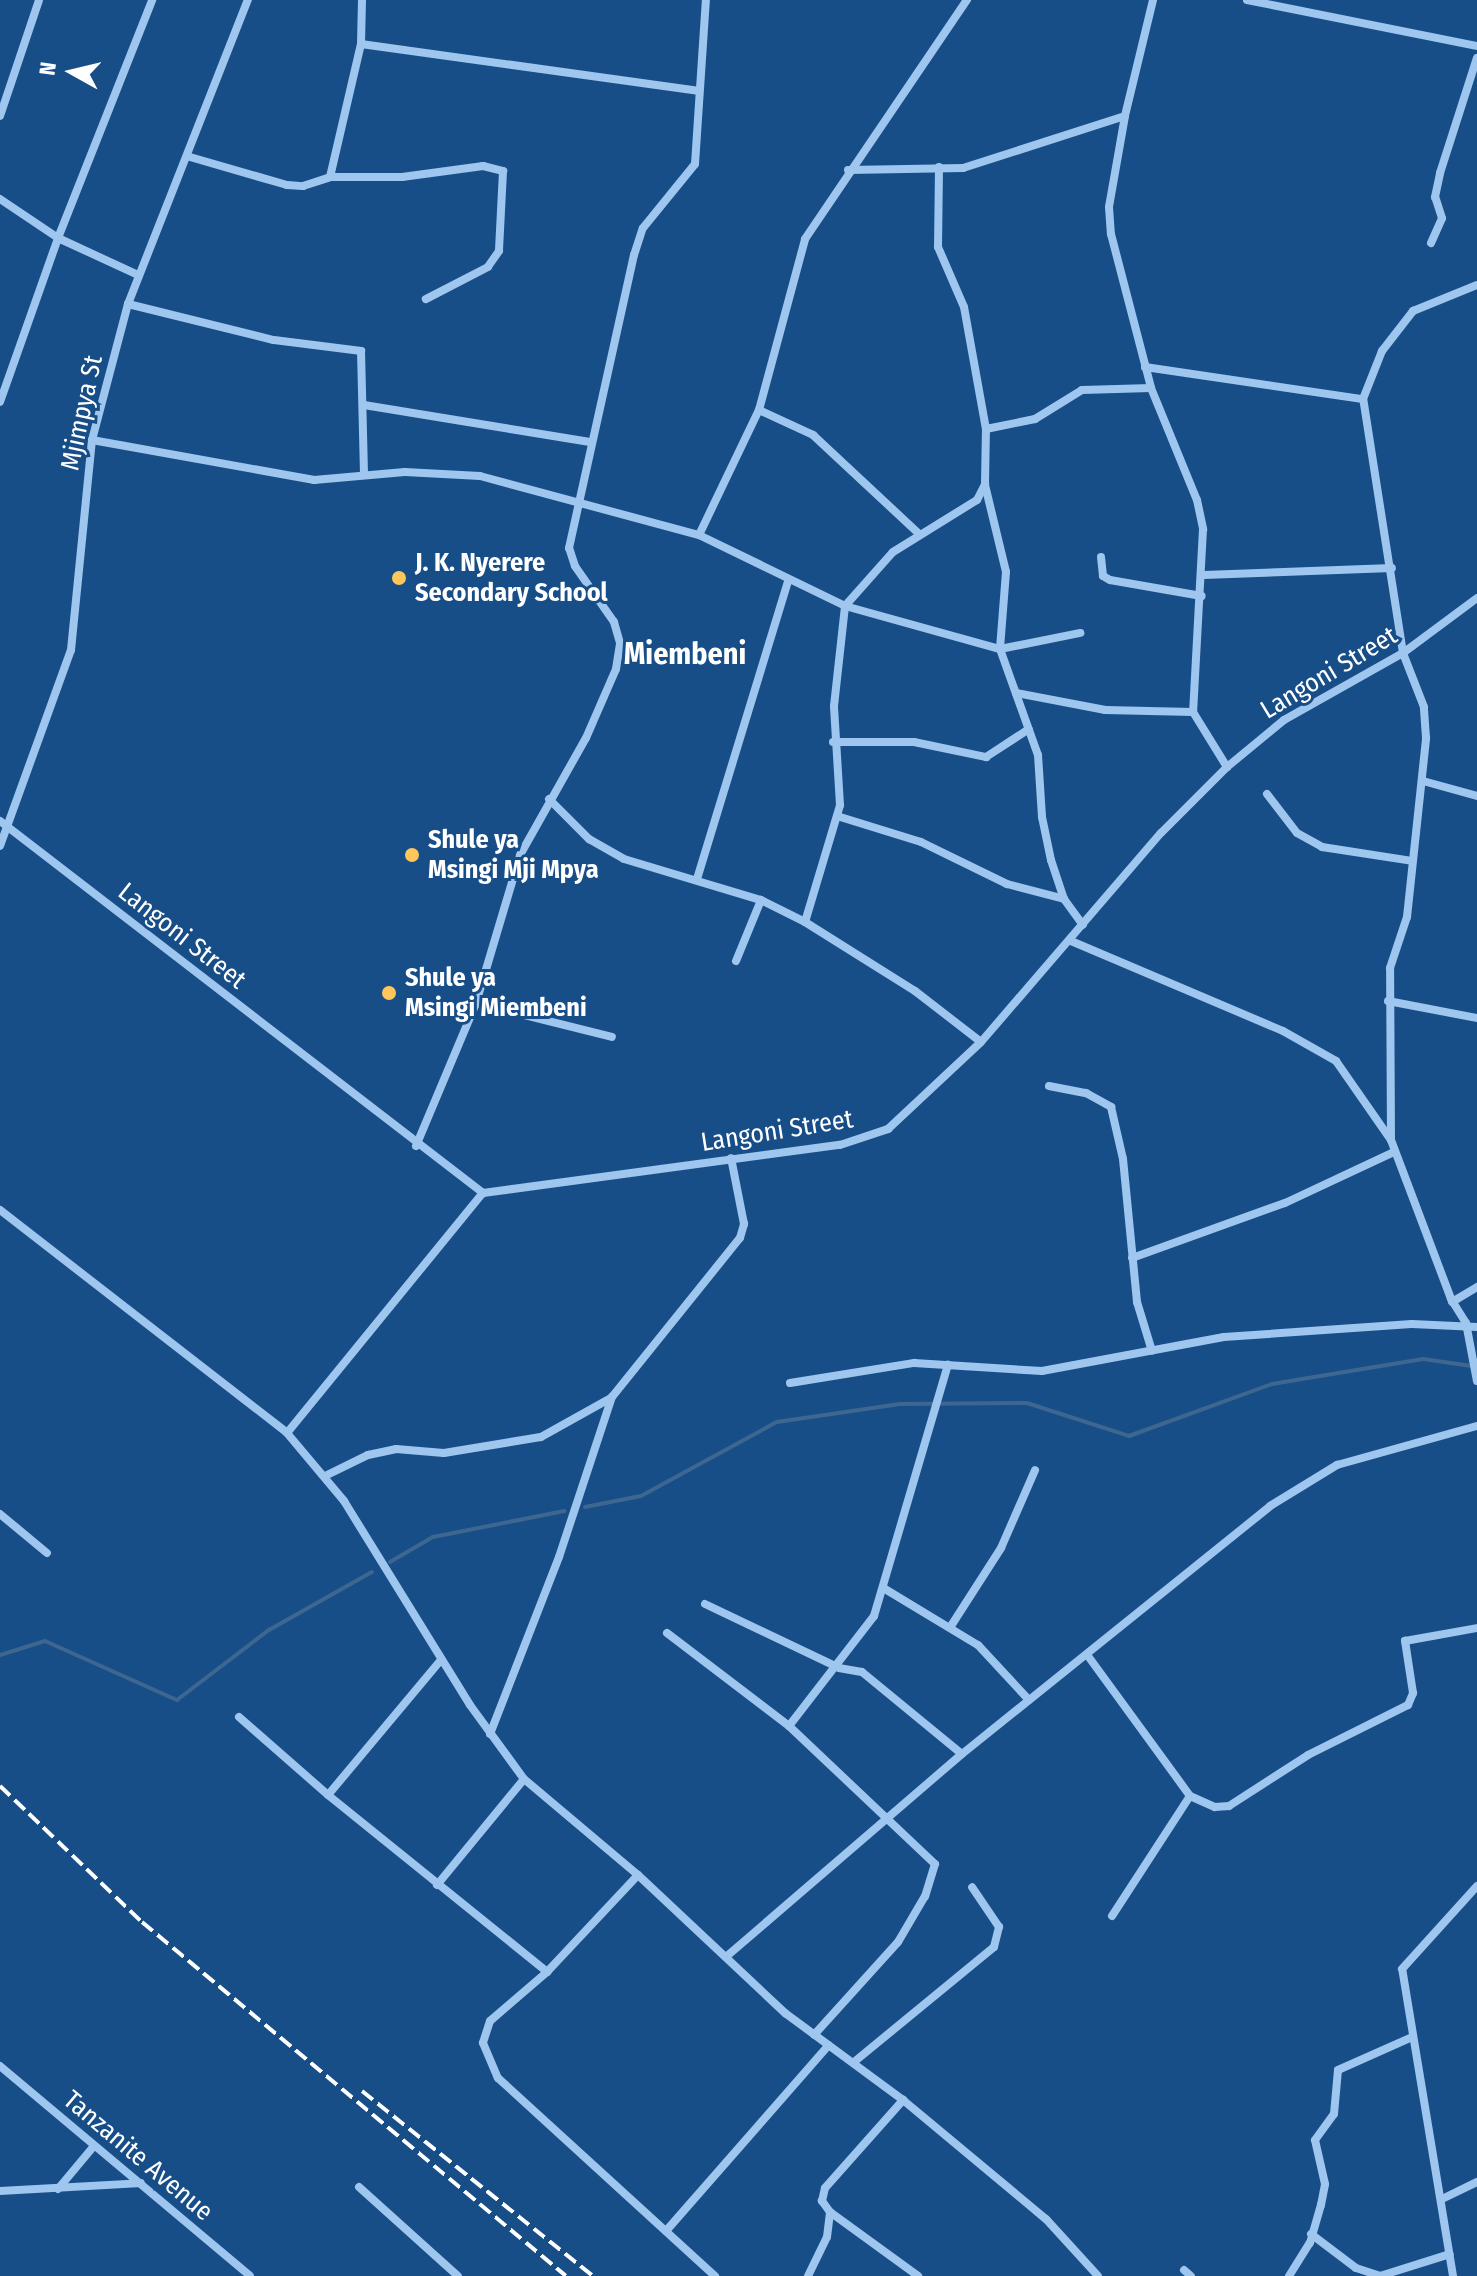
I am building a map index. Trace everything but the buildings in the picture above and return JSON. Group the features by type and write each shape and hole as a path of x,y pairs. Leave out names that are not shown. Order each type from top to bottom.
{"street":[{"path":"0,116 39,0"},
{"path":"0,402 58,238 152,0"},
{"name":"Mjimpya St","path":"0,846 3,823 55,704 71,650 92,440 128,304 190,157 248,0"},
{"path":"330,177 361,44 362,0"},
{"path":"416,1146 476,1003 520,855 602,705 620,643 614,622 575,566 569,548 590,442 643,228 695,164 700,138 698,91 706,0"},
{"path":"699,535 759,410 796,263 848,170 967,0"},
{"path":"1153,0 1125,116 1109,207 1111,234 1151,388 1197,500 1204,575 1193,712 1227,767"},
{"path":"1247,0 1477,46"},
{"path":"361,44 698,91"},
{"path":"1431,243 1442,218 1435,197 1438,181 1477,58"},
{"path":"848,170 939,167 998,160 1044,140 1125,116"},
{"path":"190,157 287,185 330,177 402,177 483,166 503,171 499,251 478,273 426,299"},
{"path":"939,167 938,247 964,307 986,429 985,484 1006,572 1000,649 1038,755 1044,835 1064,899 1083,925"},
{"path":"0,199 58,238 138,275"},
{"path":"1476,1378 1466,1323 1452,1302 1391,1140 1394,1041 1388,1001 1390,968 1407,917 1423,781 1424,707 1403,653 1363,399 1382,351 1413,311 1477,285"},
{"path":"128,304 274,340 361,351 364,475"},
{"path":"1145,367 1363,399"},
{"path":"986,429 1035,419 1082,390 1151,388"},
{"path":"364,405 590,442"},
{"path":"759,410 813,435 919,534"},
{"path":"92,440 314,480 364,475 480,476 578,499 699,535 788,581 845,606 1000,649 1080,633"},
{"path":"805,922 837,816 833,742 845,606 893,552 919,534 969,510 985,484"},
{"path":"1101,557 1103,576 1110,580 1202,596"},
{"path":"1204,575 1392,568"},
{"path":"697,879 788,581"},
{"name":"Langoni Street","path":"3,823 416,1146 483,1193 840,1145 888,1129 981,1042 1161,833 1227,767 1284,720 1403,653 1476,602"},
{"path":"1016,693 1105,710 1193,712"},
{"path":"833,742 914,742 986,757 1029,729"},
{"path":"1423,781 1477,796"},
{"path":"1267,794 1297,833 1322,847 1412,861"},
{"path":"549,799 589,839 624,859 761,900 805,922 915,991 981,1042"},
{"path":"837,816 921,842 1007,884 1064,899"},
{"path":"736,961 761,900"},
{"path":"1071,941 1283,1031 1336,1061 1391,1140"},
{"path":"1388,1001 1477,1018"},
{"path":"476,1003 612,1037"},
{"path":"1049,1086 1086,1093 1111,1107 1123,1159 1137,1302 1152,1351"},
{"path":"1132,1258 1285,1203 1394,1152"},
{"path":"490,1734 559,1557 612,1397 740,1238 744,1224 731,1158"},
{"path":"287,1433 483,1193"},
{"path":"0,1210 287,1433 325,1476 441,1660 524,1779 638,1875 814,2035 903,2100 1046,2219 1098,2276"},
{"path":"1452,1302 1477,1287"},
{"path":"790,1383 914,1363 1042,1371 1224,1337 1466,1323 1477,1327"},
{"path":"789,1726 839,1668 874,1616 885,1589 948,1365"},
{"path":"325,1476 368,1455 396,1449 444,1453 541,1437 612,1397"},
{"path":"727,1956 962,1754 1088,1656 1179,1576 1301,1484 1337,1465 1477,1426"},
{"path":"951,1626 1001,1548 1035,1470"},
{"path":"0,1514 47,1553"},
{"path":"885,1589 951,1626 990,1656 1029,1700"},
{"path":"705,1604 839,1668 862,1672 962,1754"},
{"path":"1088,1656 1190,1796 1215,1807 1229,1806 1308,1755 1408,1705 1413,1693 1405,1641 1477,1628"},
{"path":"667,1633 789,1726 935,1864 935,1874 883,1962 814,2035"},
{"path":"328,1795 441,1660"},
{"path":"239,1717 328,1795 547,1972"},
{"path":"437,1885 524,1779"},
{"path":"1112,1916 1190,1796"},
{"path":"638,1875 547,1972 490,2021 483,2043 487,2062 498,2078 715,2276"},
{"path":"1453,2276 1402,1969 1477,1886"},
{"path":"854,2062 994,1947 999,1927 972,1887"},
{"path":"1289,2276 1311,2234 1325,2184 1316,2136 1334,2114 1338,2070 1412,2037"},
{"path":"666,2231 829,2045"},
{"name":"Tanzanite Avenue","path":"0,2066 250,2276"},
{"path":"903,2100 825,2188 822,2201 830,2212 918,2276"},
{"path":"58,2189 94,2146"},
{"path":"1442,2199 1477,2182"},
{"path":"0,2191 141,2183"},
{"path":"359,2187 458,2276"},
{"path":"808,2276 823,2251 830,2212"},
{"path":"1311,2234 1356,2268 1380,2276 1450,2254"}],"waterway":[{"path":"585,1507 641,1496 777,1422 900,1404 1027,1403 1129,1436 1272,1384 1423,1359 1472,1366"},
{"path":"390,1562 433,1537 564,1511"},
{"path":"0,1655 45,1641 177,1700 269,1630 372,1572"}],"railway":[{"path":"0,1786 142,1922 566,2276"},
{"path":"362,2091 593,2276"}],"place":[{"name":"J. K. Nyerere Secondary School","path":"399,578"},
{"name":"Shule ya Msingi Mji Mpya","path":"412,855"},
{"name":"Shule ya Msingi Miembeni","path":"389,993"}],"district":[{"name":"Miembeni","path":"685,654"}]}
